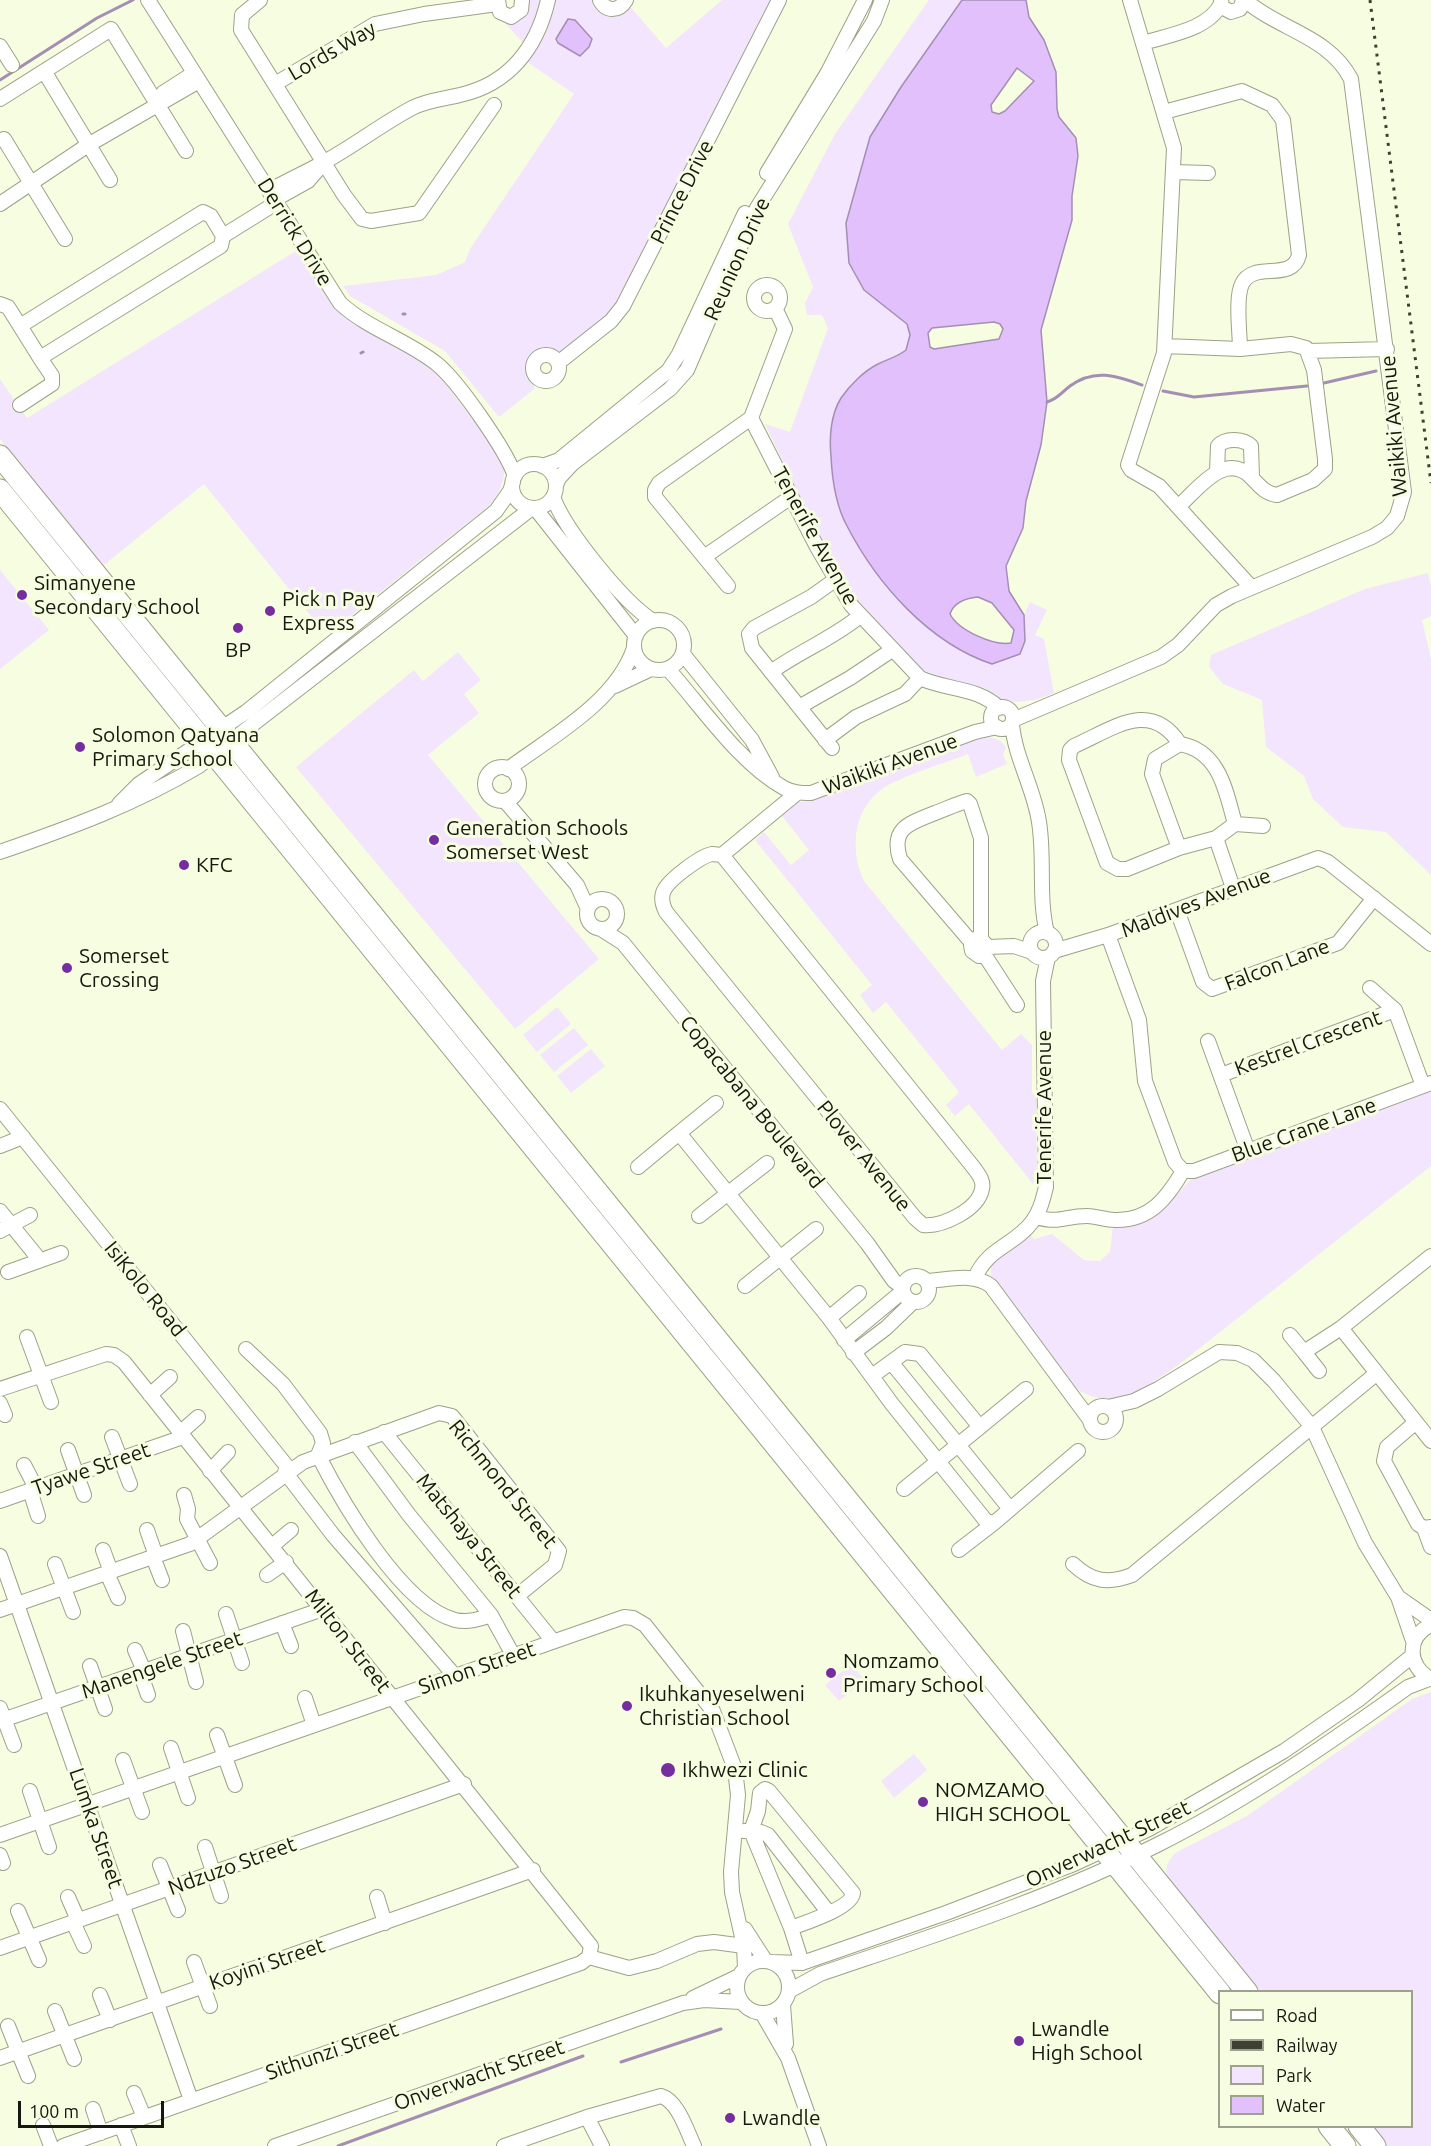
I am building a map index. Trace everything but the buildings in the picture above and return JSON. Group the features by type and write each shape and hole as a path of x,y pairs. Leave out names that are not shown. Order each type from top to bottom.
{"highway":[{"path":"0,456 1245,1990"},
{"path":"0,490 1108,1858 1218,1991"},
{"path":"1330,2128 1345,2146"},
{"path":"1360,2128 1375,2146"}],"street":[{"name":"Derrick Drive","path":"148,0 340,303 352,314 437,364 484,423 506,455 514,479"},
{"path":"260,0 242,15 241,30 324,163 362,219 371,221 414,216 424,208 494,105"},
{"name":"Lords Way","path":"274,84 375,24 414,15 497,2 500,12 511,17 521,10 522,0"},
{"path":"40,358 221,246 223,236 273,198 308,180 324,163 413,108 482,89 509,73 524,56 539,30 548,0"},
{"path":"600,0 605,7 613,9 622,6 626,0"},
{"name":"Prince Drive","path":"558,363 611,321 623,306 779,0"},
{"name":"Reunion Drive","path":"536,466 559,460 656,382 674,363 749,205 828,72 865,0"},
{"name":"Reunion Drive","path":"554,491 559,478 572,464 670,389 687,370 757,208 874,21 882,0"},
{"path":"1130,0 1174,148 1165,346 1128,465 1131,471 1159,486 1251,587"},
{"path":"1143,43 1204,22 1234,4"},
{"name":"Waikiki Avenue","path":"668,669 753,766 784,789 797,793 811,793 975,732 1002,718 1037,709 1161,657 1178,645 1216,605 1251,587 1372,537 1392,523 1397,516 1404,492 1351,79 1345,67 1326,48 1257,11 1234,4"},
{"path":"0,99 111,29 186,151"},
{"path":"0,45 12,65"},
{"path":"44,71 110,180"},
{"path":"0,204 88,145 156,104 169,101 197,77"},
{"path":"1164,112 1242,91 1272,105 1283,120 1299,255 1292,267 1254,273 1244,280 1240,292 1240,349"},
{"path":"4,139 65,239"},
{"path":"1173,171 1208,173"},
{"path":"20,326 201,213 209,214 223,236"},
{"path":"0,304 6,305 52,376 52,384 20,405"},
{"path":"728,586 655,497 655,490 659,483 751,418 785,329 775,308"},
{"path":"1165,346 1240,349 1291,344 1299,345 1308,351 1387,349"},
{"path":"1179,506 1224,468 1234,467 1243,470 1262,489 1276,495 1313,480 1325,469 1314,370 1308,351"},
{"name":"Tenerife Avenue","path":"751,418 835,580 860,616 920,678 932,684 980,696 1002,718 1038,814 1042,910 1046,1187 1036,1216 1018,1236 992,1252 980,1267 975,1278"},
{"name":"Derrick Drive","path":"484,423 510,451 536,466"},
{"path":"1217,472 1218,446 1225,441 1245,441 1251,446 1252,477"},
{"path":"227,736 496,511 510,492 514,479 536,466 551,472 554,491 566,523 633,606 652,621"},
{"path":"514,479 513,492 518,501 533,508 635,642 641,663 651,669"},
{"path":"0,852 69,828 152,793 533,508 545,505 554,491"},
{"path":"704,557 791,497"},
{"path":"835,580 811,597 754,628 750,634 752,648 828,744 855,717 905,694 920,678"},
{"path":"771,672 790,658 843,630 860,616"},
{"path":"593,905 526,823 505,801 489,796 485,780 492,771 507,769 536,751 615,686 651,669 668,669 679,661 685,646 680,630 666,620 652,621 642,626 625,670 615,686"},
{"path":"799,707 850,678 892,650"},
{"path":"683,654 752,740 773,779"},
{"path":"1236,824 1216,766 1197,751 1180,744 1168,728 1157,720 1139,718 1074,746 1068,755 1107,863 1113,867 1127,869 1179,848 1216,838 1236,824 1263,826"},
{"path":"1179,848 1152,774 1155,759 1180,744"},
{"path":"505,801 517,786 536,751"},
{"path":"507,769 517,786 526,823"},
{"name":"Plover Avenue","path":"722,855 982,1179 983,1188 972,1205 943,1223 923,1225 915,1218 666,912 663,905 664,889 700,857 712,854 722,855 797,793"},
{"path":"981,946 980,830 970,804 964,802 906,825 897,840 900,859 981,946 1017,1005"},
{"path":"1216,838 1233,888"},
{"name":"Maldives Avenue","path":"1042,946 1076,943 1108,935 1315,859 1328,862 1374,898"},
{"path":"1374,898 1431,944"},
{"name":"Falcon Lane","path":"1177,910 1203,982 1212,989 1338,943 1374,898"},
{"path":"607,901 613,906 615,920 610,927 601,929 589,922 593,905 607,901"},
{"name":"Copacabana Boulevard","path":"615,920 623,943"},
{"name":"Copacabana Boulevard","path":"601,929 623,943 881,1262 905,1285"},
{"path":"1036,1216 1055,1222 1086,1216 1115,1220 1142,1215 1167,1198 1184,1171 1175,1162 1145,1081 1139,1020 1108,935"},
{"path":"981,946 1042,946"},
{"name":"Kestrel Crescent","path":"1370,988 1395,1010 1427,1084"},
{"name":"Kestrel Crescent","path":"1221,1075 1395,1010"},
{"name":"Kestrel Crescent","path":"1208,1041 1248,1151"},
{"name":"Blue Crane Lane","path":"1184,1171 1194,1171 1427,1084"},
{"name":"Copacabana Boulevard","path":"638,1167 716,1102"},
{"name":"IsiKolo Road","path":"0,1109 287,1471 333,1535 455,1676"},
{"path":"679,1133 782,1258 853,1353 986,1521 994,1523"},
{"path":"0,1146 23,1137"},
{"path":"699,1216 767,1163"},
{"path":"0,1211 6,1229 39,1259"},
{"path":"6,1229 30,1215"},
{"path":"745,1286 816,1229"},
{"path":"8,1272 60,1252"},
{"path":"1304,1352 1341,1328 1431,1256"},
{"path":"844,1340 905,1285 919,1276 927,1288"},
{"path":"927,1288 949,1280 975,1278 992,1286 1097,1430 1103,1432 1109,1430 1134,1401 1219,1352 1237,1353 1253,1360 1274,1381 1312,1427 1365,1543 1398,1597 1413,1641 1412,1656 1418,1670 1430,1679"},
{"path":"905,1285 906,1298 913,1302"},
{"path":"853,1353 886,1328 913,1302 923,1300 927,1288"},
{"path":"829,1318 859,1293"},
{"path":"1341,1328 1431,1441"},
{"path":"1290,1335 1319,1371"},
{"path":"27,1337 51,1402"},
{"path":"246,1349 283,1383 320,1433 323,1443 318,1455 337,1493 384,1560 414,1593 436,1610 455,1620 471,1621 491,1615"},
{"path":"872,1376 906,1352 920,1354 980,1427"},
{"name":"Milton Street","path":"41,1375 94,1357 110,1354 119,1358 533,1870 590,1952"},
{"path":"891,1362 1010,1509"},
{"path":"1073,1564 1084,1575 1096,1580 1108,1582 1132,1575 1377,1373"},
{"path":"0,1389 41,1375"},
{"path":"150,1395 170,1377"},
{"path":"904,1490 1026,1389"},
{"path":"1069,1389 1114,1412 1116,1420"},
{"path":"1090,1420 1091,1414 1104,1407 1134,1401"},
{"name":"Richmond Street","path":"0,1610 196,1541 287,1471 318,1455 439,1413 452,1416 556,1544 559,1556 555,1564 517,1596"},
{"path":"181,1435 198,1417"},
{"path":"1416,1422 1388,1447 1384,1461 1418,1524 1428,1528 1431,1547"},
{"name":"Matshaya Street","path":"384,1432 553,1641"},
{"name":"Tyawe Street","path":"0,1500 120,1459 181,1435"},
{"path":"112,1437 130,1484"},
{"path":"355,1442 409,1515 491,1615 513,1655"},
{"path":"68,1450 84,1495"},
{"path":"959,1550 1078,1451"},
{"path":"210,1471 228,1452"},
{"path":"24,1464 33,1489 38,1516"},
{"path":"184,1495 188,1509 186,1516 196,1541 210,1563"},
{"path":"147,1530 162,1580"},
{"path":"272,1546 291,1530"},
{"path":"103,1550 118,1598"},
{"name":"Lumka Street","path":"0,1556 191,2100"},
{"path":"267,1575 286,1562"},
{"path":"55,1564 73,1612"},
{"path":"1398,1597 1431,1620"},
{"name":"Manengele Street","path":"2,1716 53,1703 323,1609"},
{"path":"226,1614 242,1663"},
{"name":"Simon Street","path":"0,1835 553,1641 624,1617 633,1618 645,1625 718,1720 738,1783 732,1892 741,1922 744,1946 742,1972"},
{"path":"282,1623 291,1646"},
{"path":"1413,1641 1422,1629 1431,1626"},
{"path":"183,1631 196,1682"},
{"path":"135,1650 148,1695"},
{"name":"Onverwacht Street","path":"1129,1848 1174,1816 1284,1751 1358,1700 1412,1656"},
{"path":"90,1666 105,1709"},
{"name":"Onverwacht Street","path":"789,1991 820,1974 1050,1894 1108,1858 1245,1796 1292,1768 1408,1687 1430,1679"},
{"path":"304,1698 314,1725"},
{"path":"2,1716 14,1745"},
{"path":"218,1735 236,1785"},
{"path":"171,1748 188,1798"},
{"path":"123,1760 142,1812"},
{"name":"Ndzuzo Street","path":"0,1948 464,1784"},
{"path":"791,1928 829,1913 850,1900 853,1893 767,1790 760,1793 758,1812 751,1832 791,1928 802,1963"},
{"path":"30,1791 50,1847"},
{"path":"734,1831 761,1832 768,1835 829,1913"},
{"path":"206,1847 221,1896"},
{"name":"Onverwacht Street","path":"768,1961 802,1963 1108,1858"},
{"path":"160,1865 178,1910"},
{"name":"Koyini Street","path":"0,2058 533,1870"},
{"path":"68,1897 84,1946"},
{"path":"377,1897 385,1923"},
{"path":"18,1911 39,1960"},
{"name":"Simon Street","path":"741,1922 768,1961"},
{"path":"590,1952 629,1968 657,1961 696,1944 714,1942 744,1946"},
{"name":"Sithunzi Street","path":"63,2146 78,2144 101,2133 191,2100 581,1963 590,1952"},
{"path":"783,2005 773,2012 762,2013 748,2009 741,2002 737,1994 742,1972 751,1963 768,1961 787,1976 789,1991 783,2005 788,2058"},
{"path":"194,1962 210,2006"},
{"name":"Onverwacht Street","path":"275,2146 683,2003 742,1972"},
{"path":"100,1995 110,2020"},
{"name":"Onverwacht Street","path":"683,2003 704,2000 741,2002"},
{"path":"55,2012 74,2059"},
{"path":"762,2013 788,2058 819,2146"},
{"path":"8,2026 28,2076"},
{"path":"134,2093 144,2117"},
{"path":"504,2146 652,2097 665,2097 674,2107 694,2146"},
{"path":"93,2109 101,2133"},
{"path":"587,2117 602,2146"},
{"path":"43,2125 51,2146"},
{"path":"121,2126 129,2146"}],"green space":[{"path":"525,0 544,0 526,46 506,24 506,19"},
{"path":"552,0 597,0 598,3 628,4 666,48 722,0 774,0 615,310 559,356 547,351 536,356 531,368 536,381 534,389 499,417 445,351 350,296 343,286 436,275 465,262 470,249 574,94 526,61","holes":["575,20 590,36 575,52 558,43"]},
{"path":"929,0 962,0 901,87 870,137 846,223 864,290 907,324 910,335 906,350 876,365 846,525 870,562 908,610 1000,661 1014,657 1023,649 1024,615 1030,602 1047,610 1035,635 1044,639 1054,693 1035,700 1015,702 999,698 985,688 940,677 923,670 910,659 857,602 830,560 765,424 790,432 828,328 822,315 807,315 805,303 813,287 788,224 835,134"},
{"path":"299,249 345,316 426,364 439,375 504,461 502,484 491,504 337,627 323,631 204,484 104,565 83,543 0,439 0,379 27,418"},
{"path":"0,570 49,630 0,669"},
{"path":"1428,573 1431,586 1431,616 1422,620 1431,659 1431,875 1386,832 1343,827 1313,799 1304,776 1266,747 1262,700 1223,684 1209,667 1211,655 1365,589"},
{"path":"458,652 481,680 464,694 479,713 428,755 599,959 515,1029 296,767 414,670 423,681"},
{"path":"988,736 1001,741 1006,748 1003,754 1007,764 976,777 968,754 890,784 868,802 862,814 856,840 856,854 864,881 1002,1050 1021,1034 1032,1045 1032,1093 1036,1097 1037,1179 1033,1184 969,1104 955,1116 946,1105 959,1092 886,1002 873,1013 860,995 872,985 755,840 764,832 791,865 809,850 782,816 797,802 810,801 843,790 844,787 970,739 971,742"},
{"path":"557,1007 571,1024 537,1052 523,1035"},
{"path":"574,1028 588,1045 554,1072 540,1055"},
{"path":"591,1049 605,1066 571,1093 557,1076"},
{"path":"1431,1088 1431,1166 1177,1366 1141,1389 1117,1398 1104,1399 1077,1389 991,1275 991,1264 1030,1234 1034,1239 1052,1234 1084,1260 1100,1261 1110,1252 1113,1225 1170,1202 1195,1175"},
{"path":"851,1664 865,1680 839,1701 825,1685"},
{"path":"1431,1692 1431,2146 1384,2146 1369,2128 1413,2128 1413,1990 1256,1990 1170,1884 1166,1871 1170,1859 1177,1852 1247,1816 1412,1699"},
{"path":"914,1754 927,1770 894,1798 881,1781"}],"water":[{"path":"962,0 1026,0 1029,17 1044,40 1056,72 1059,117 1076,138 1078,156 1072,196 1072,220 1041,330 1047,402 1041,445 1026,501 1023,528 1006,566 1009,591 1024,615 1025,641 1020,654 992,664 947,642 907,609 889,590 859,548 847,526 837,501 834,483 830,449 831,434 833,418 841,398 863,374 906,350 910,335 907,324 864,290 849,263 846,223 870,137 901,87","holes":["1017,68 1034,81 1005,111 999,114 992,112 991,105","994,322 1000,324 1003,329 999,339 934,349 930,347 928,333 932,328","978,597 992,603 1014,630 1011,643 995,642 977,636 960,626 950,614 955,606 965,600"]},
{"path":"568,19 575,20 592,39 589,47 580,56 558,43 556,39"}],"waterway":[{"path":"0,80 97,18 133,0"},
{"path":"1324,383 1376,371"},
{"path":"1047,402 1079,380 1097,375 1106,375 1142,385"},
{"path":"1163,391 1194,397 1307,386"},
{"path":"621,2062 721,2029"},
{"path":"338,2146 583,2056"}],"railway":[{"path":"1370,0 1431,483"}],"place":[{"name":"Simanyene Secondary School","path":"22,595"},
{"name":"Pick n Pay Express","path":"270,611"},
{"name":"BP","path":"238,628"},
{"name":"Solomon Qatyana Primary School","path":"80,747"},
{"name":"Generation Schools Somerset West","path":"434,840"},
{"name":"KFC","path":"184,865"},
{"name":"Somerset Crossing","path":"67,968"},
{"name":"Nomzamo Primary School","path":"831,1673"},
{"name":"Ikuhkanyeselweni Christian School","path":"627,1706"},
{"name":"Ikhwezi Clinic","path":"668,1770"},
{"name":"NOMZAMO HIGH SCHOOL","path":"923,1802"},
{"name":"Lwandle High School","path":"1019,2041"},
{"name":"Lwandle","path":"730,2118"}]}
